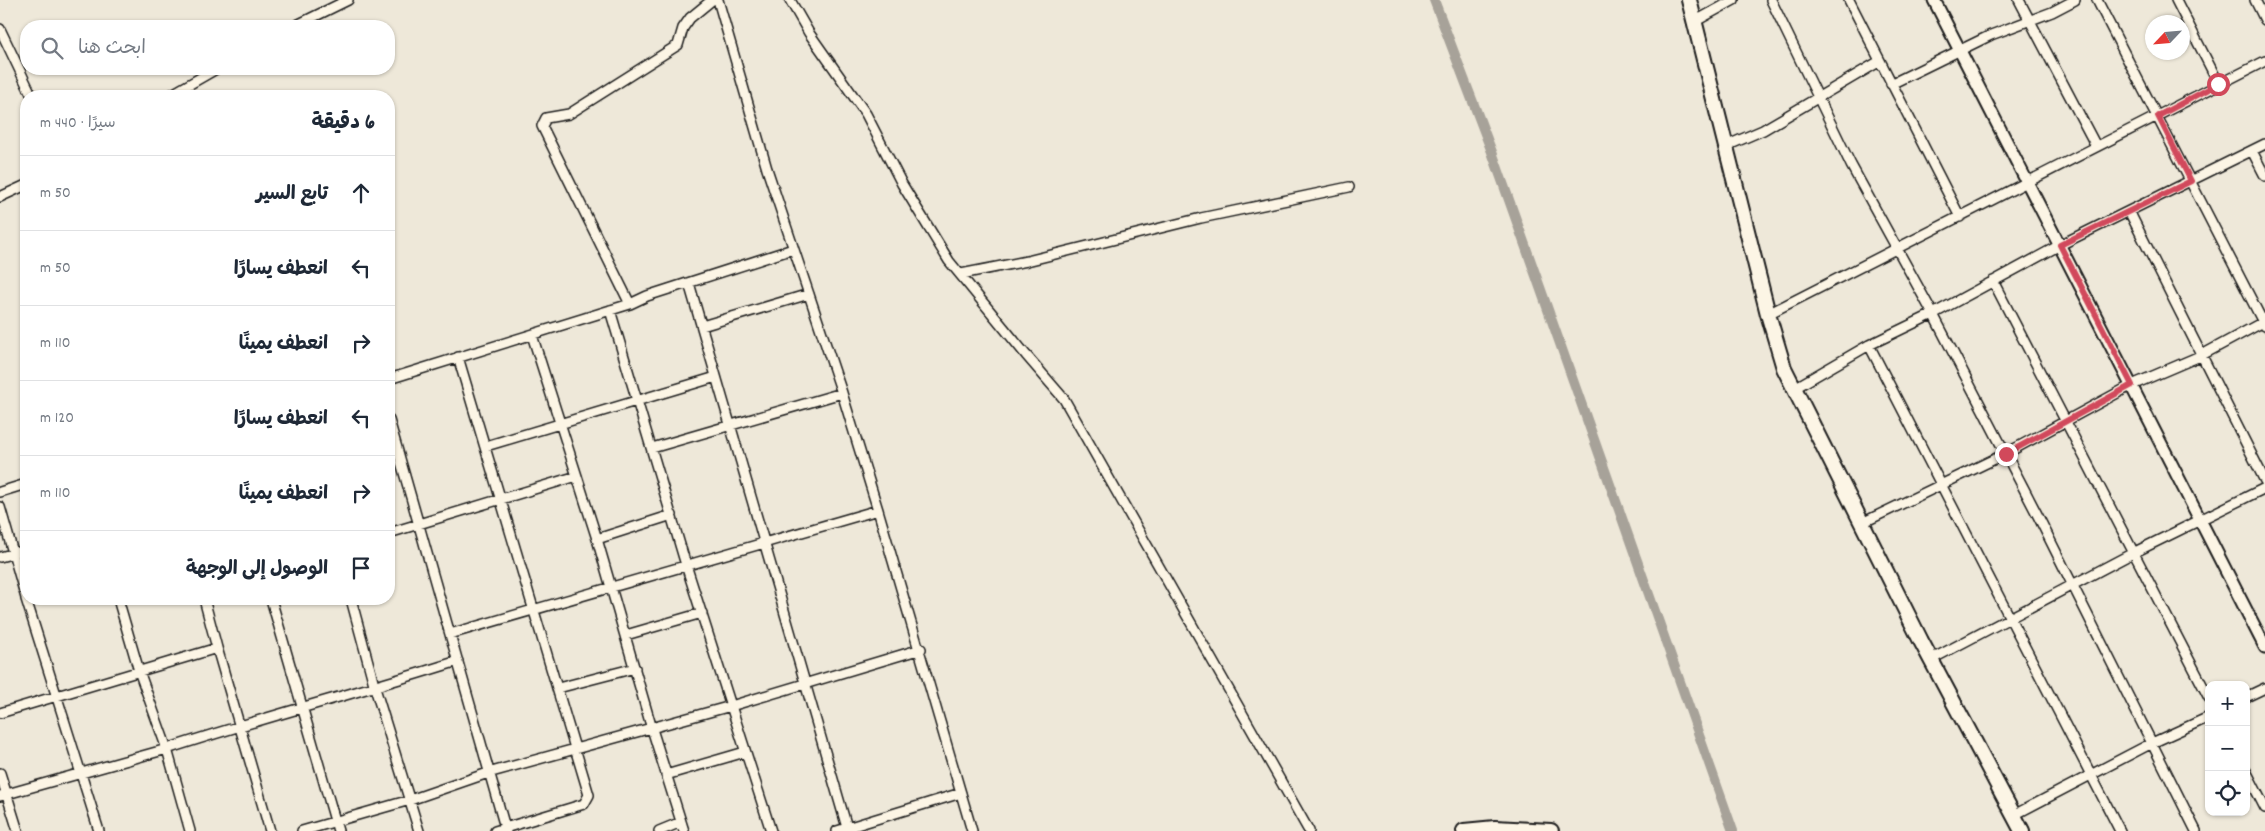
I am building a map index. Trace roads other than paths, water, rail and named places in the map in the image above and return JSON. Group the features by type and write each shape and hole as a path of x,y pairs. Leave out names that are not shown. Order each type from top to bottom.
{"main road":[{"path":"1689,0 1768,314 1784,368 2022,831"},
{"path":"1464,831 1495,828 1551,831"}],"street":[{"path":"308,20 348,0"},
{"path":"630,304 544,133 543,120 569,114 678,45 683,28 690,18 712,0"},
{"path":"718,0 767,169 842,393 878,510 972,831"},
{"path":"790,0 809,32 866,114 918,212 961,274 1064,399 1309,831"},
{"path":"1694,22 1734,0"},
{"path":"1771,0 1851,165 1933,314 2006,454 2196,831"},
{"path":"1849,0 1960,217"},
{"path":"1934,0 2265,647"},
{"path":"2019,0 2096,146"},
{"path":"1891,84 1991,35 2052,12 2075,0"},
{"path":"1862,523 2006,454 2132,385 2200,356 2264,323 2096,0"},
{"path":"2176,0 2218,84"},
{"path":"2255,0 2265,20"},
{"path":"0,29 20,71"},
{"path":"1726,146 1763,130 1880,61"},
{"path":"1768,314 2265,61"},
{"path":"22,75 29,90"},
{"path":"179,90 205,75"},
{"path":"1793,388 1868,344 1933,314 2060,245 2265,144"},
{"path":"2252,151 2265,176"},
{"path":"961,274 1027,261 1201,218 1349,186"},
{"path":"0,197 20,188"},
{"path":"2128,211 2265,482"},
{"path":"395,377 630,304 793,249"},
{"path":"1993,281 2205,690"},
{"path":"689,283 732,425 764,542 848,829"},
{"path":"702,326 809,294"},
{"path":"610,310 686,565 770,831"},
{"path":"532,335 597,539 652,729 683,827 659,831"},
{"path":"1868,344 2093,775 2120,831"},
{"path":"458,357 589,794 588,800 584,804 495,831"},
{"path":"486,446 716,377"},
{"path":"652,448 842,393"},
{"path":"395,442 488,773 506,829"},
{"path":"395,532 499,498 577,476"},
{"path":"0,492 20,486"},
{"path":"1932,659 2133,553 2265,488"},
{"path":"0,507 20,578"},
{"path":"450,634 878,510"},
{"path":"597,539 672,515"},
{"path":"0,557 20,552"},
{"path":"28,605 99,831"},
{"path":"120,605 139,671 167,749 190,831"},
{"path":"206,605 270,831"},
{"path":"273,605 338,831"},
{"path":"353,605 375,688 419,831"},
{"path":"626,635 702,613"},
{"path":"0,713 217,648"},
{"path":"302,831 410,800 488,773 652,729 920,649"},
{"path":"3,795 167,749 302,706 375,688 458,661"},
{"path":"558,688 635,668"},
{"path":"2250,695 2265,688"},
{"path":"2014,815 2152,743 2205,719"},
{"path":"666,775 745,752"},
{"path":"0,773 3,795 18,831"},
{"path":"2250,779 2265,808"},
{"path":"837,831 961,793"}],"waterway":[{"path":"1434,0 1492,152 1733,831"}]}
